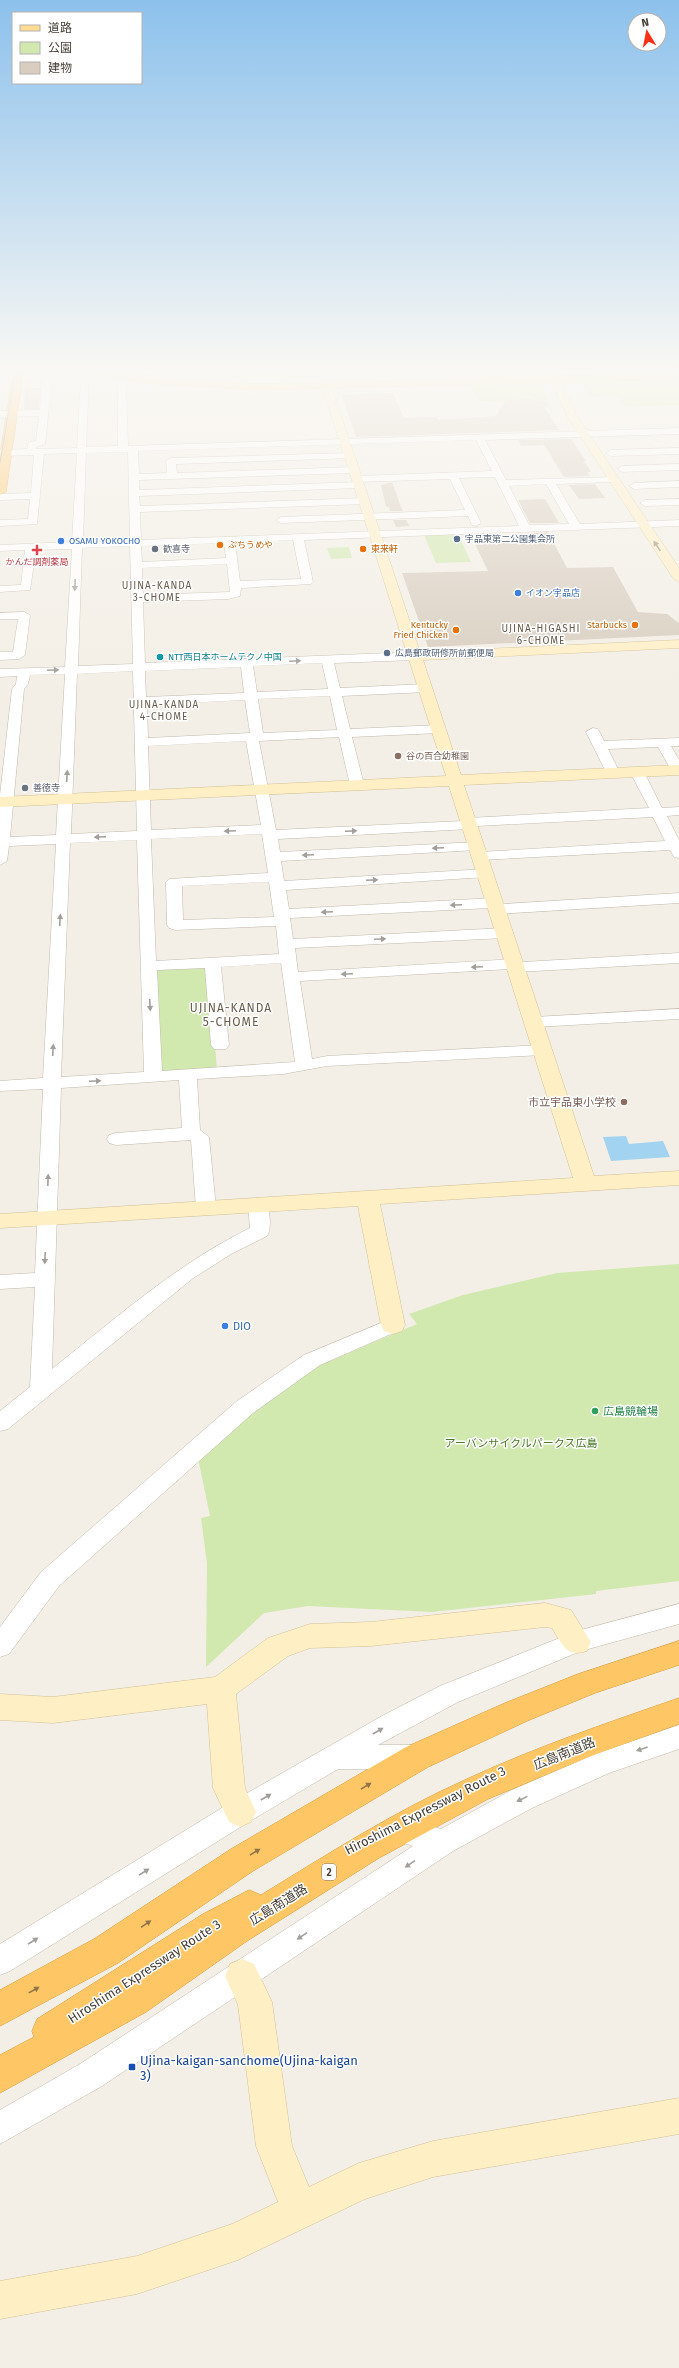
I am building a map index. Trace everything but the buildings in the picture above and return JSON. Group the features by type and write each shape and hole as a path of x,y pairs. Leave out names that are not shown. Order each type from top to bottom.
{"highway":[{"path":"0,492 1,478"},
{"path":"0,2009 106,1951 242,1860 417,1757 516,1712 581,1686 679,1654"},
{"name":"Hiroshima Expressway Route 3","path":"0,2060 95,2003 215,1924 411,1815 521,1761 631,1717 679,1701"},
{"name":"広島南道路","path":"0,2075 134,2000 236,1930 368,1848 484,1786 582,1745 679,1711"}],"street":[{"path":"0,523 33,522 36,496 36,478"},
{"path":"41,1390 46,1219 80,478"},
{"path":"134,478 137,544 141,742 144,795 143,835 153,1077"},
{"path":"271,478 285,538"},
{"path":"134,492 273,488 311,478"},
{"path":"357,478 377,535 414,656 426,688 535,1022 586,1184"},
{"path":"454,478 480,531"},
{"path":"493,478 550,481 613,479 679,578"},
{"path":"501,478 526,529"},
{"path":"628,478 668,536"},
{"path":"550,481 577,528"},
{"path":"634,486 679,484"},
{"path":"0,497 36,496"},
{"path":"135,509 365,501"},
{"path":"645,503 679,502"},
{"path":"281,520 471,513"},
{"path":"0,548 577,528 679,523"},
{"path":"235,585 308,582 298,538"},
{"path":"138,599 228,596 236,594 229,540"},
{"path":"0,589 26,588 31,547"},
{"path":"137,565 232,562"},
{"path":"0,616 24,615 19,655 0,656"},
{"path":"0,673 679,644"},
{"path":"327,659 358,785"},
{"path":"246,662 251,696 260,790 269,832 304,1065"},
{"path":"0,861 6,748 18,689 22,684 24,672"},
{"path":"140,701 426,688"},
{"path":"141,742 439,729"},
{"path":"592,732 613,773"},
{"path":"3,802 678,770 663,742"},
{"path":"600,745 679,742"},
{"path":"273,857 478,851 678,848 658,812 641,771 633,744"},
{"path":"1,842 143,835 269,832 470,823 679,811"},
{"path":"486,873 276,881 174,882 175,925 281,917 679,898"},
{"path":"148,966 213,962 286,951 505,933"},
{"path":"290,977 679,958"},
{"path":"213,962 220,1045"},
{"path":"535,1022 679,1014"},
{"path":"0,1086 188,1076 283,1069 327,1061 544,1050"},
{"path":"188,1076 191,1133"},
{"path":"116,1138 191,1133 200,1137 206,1208"},
{"path":"0,1222 679,1178"},
{"path":"0,1646 50,1579 245,1407 312,1360 393,1325 368,1198"},
{"path":"0,1423 185,1274 224,1249 260,1231 258,1205"},
{"path":"0,1282 44,1279"},
{"path":"0,1961 240,1812 391,1724 449,1694 577,1642 679,1614"},
{"path":"0,1707 53,1710 221,1689 278,1647 310,1636 371,1634 545,1615 561,1618 577,1642"},
{"path":"221,1689 229,1788 234,1802 240,1812"},
{"path":"0,2128 91,2075 443,1842 522,1799 602,1763 679,1736"},
{"path":"333,1757 417,1757"},
{"path":"402,1830 443,1842"},
{"path":"242,1976 255,2002 274,2146 300,2211"},
{"path":"0,2300 136,2275 238,2241 359,2182 433,2159 556,2136 679,2116"}],"green space":[{"path":"458,534 471,562 436,563 424,535"},
{"path":"349,547 352,558 331,559 327,548"},
{"path":"199,967 209,970 217,1070 165,1073 157,1069 154,972 160,969"},
{"name":"アーバンサイクルパークス広島","path":"679,1264 679,1581 596,1591 596,1594 432,1612 308,1606 264,1613 206,1667 207,1563 201,1518 210,1516 198,1458 299,1374 417,1324 409,1314 463,1295 557,1273"}],"water":[{"path":"626,1136 629,1144 663,1141 670,1157 611,1161 603,1137"}],"place":[{"name":"宇品東第二公園集会所","path":"457,539"},
{"name":"OSAMU YOKOCHO","path":"61,541"},
{"name":"ぷちうめや","path":"220,545"},
{"name":"歓喜寺","path":"155,549"},
{"name":"東来軒","path":"363,549"},
{"name":"かんだ調剤薬局","path":"37,550"},
{"name":"イオン宇品店","path":"518,593"},
{"name":"Starbucks","path":"635,625"},
{"name":"Kentucky Fried Chicken","path":"456,630"},
{"name":"広島郵政研修所前郵便局","path":"387,653"},
{"name":"NTT西日本ホームテクノ中国","path":"160,657"},
{"name":"谷の百合幼稚園","path":"398,756"},
{"name":"善徳寺","path":"25,788"},
{"name":"市立宇品東小学校","path":"624,1102"},
{"name":"DIO","path":"225,1326"},
{"name":"広島競輪場","path":"595,1411"},
{"name":"Ujina-kaigan-sanchome(Ujina-kaigan 3)","path":"132,2067"}],"district":[{"name":"UJINA-KANDA 3-CHOME","path":"157,590"},
{"name":"UJINA-HIGASHI 6-CHOME","path":"541,634"},
{"name":"UJINA-KANDA 4-CHOME","path":"164,710"},
{"name":"UJINA-KANDA 5-CHOME","path":"231,1015"}]}
